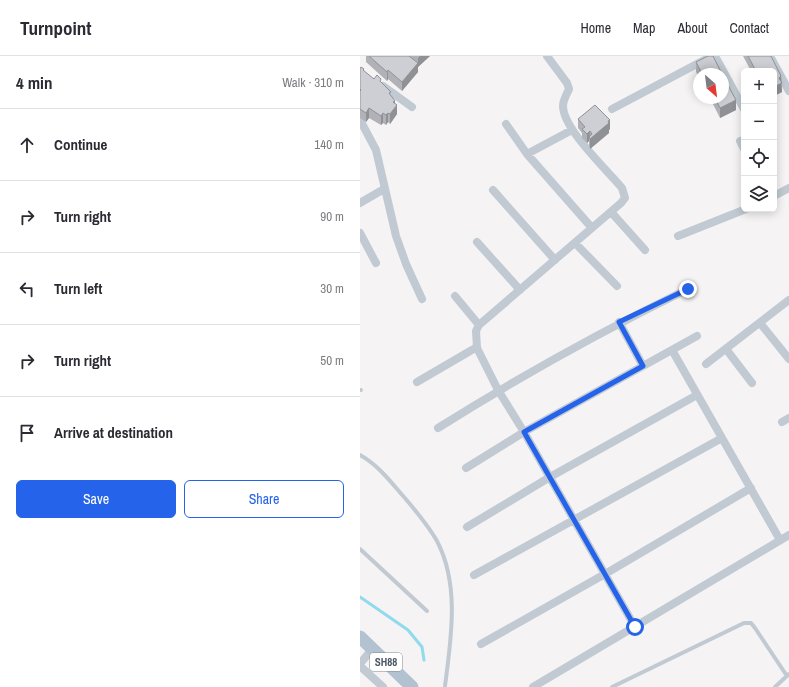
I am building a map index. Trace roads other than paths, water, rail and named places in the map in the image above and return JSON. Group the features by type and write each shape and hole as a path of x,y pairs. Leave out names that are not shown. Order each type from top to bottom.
{"main road":[{"name":"SH88","path":"360,637 410,686"}],"street":[{"path":"547,56 567,83 569,89 563,102 563,108 572,130 622,188 625,198 611,212 479,325 476,331 477,347 498,390 524,432 635,627"},
{"path":"612,109 712,56"},
{"path":"715,56 741,104"},
{"path":"770,56 789,91"},
{"path":"377,82 412,107"},
{"path":"360,120 376,150 384,190 398,241 422,300"},
{"path":"506,124 527,154 592,228"},
{"path":"527,154 572,130"},
{"path":"777,194 789,188"},
{"path":"360,203 384,190"},
{"path":"493,190 554,260"},
{"path":"678,236 741,211"},
{"path":"611,212 644,250"},
{"path":"360,233 376,263"},
{"path":"478,242 520,290"},
{"path":"575,243 616,286"},
{"path":"438,428 498,390 619,322 688,289"},
{"path":"456,296 479,325"},
{"path":"706,364 789,300"},
{"path":"619,322 643,366"},
{"path":"760,323 789,359"},
{"path":"466,468 524,432 698,336"},
{"path":"417,382 477,347"},
{"path":"726,349 752,384"},
{"path":"672,350 780,540"},
{"path":"467,527 550,477 697,395"},
{"path":"474,575 722,438"},
{"path":"481,644 605,574 751,488"},
{"path":"534,687 789,535"},
{"path":"372,649 360,665 383,687"}],"lane":[{"path":"360,455 380,469 425,522 437,542 452,590 451,638 445,686"},
{"path":"360,549 428,611"},
{"path":"612,687 744,623 751,623 788,675 775,687"}],"waterway":[{"path":"360,597 408,630 422,647 424,660"}]}
